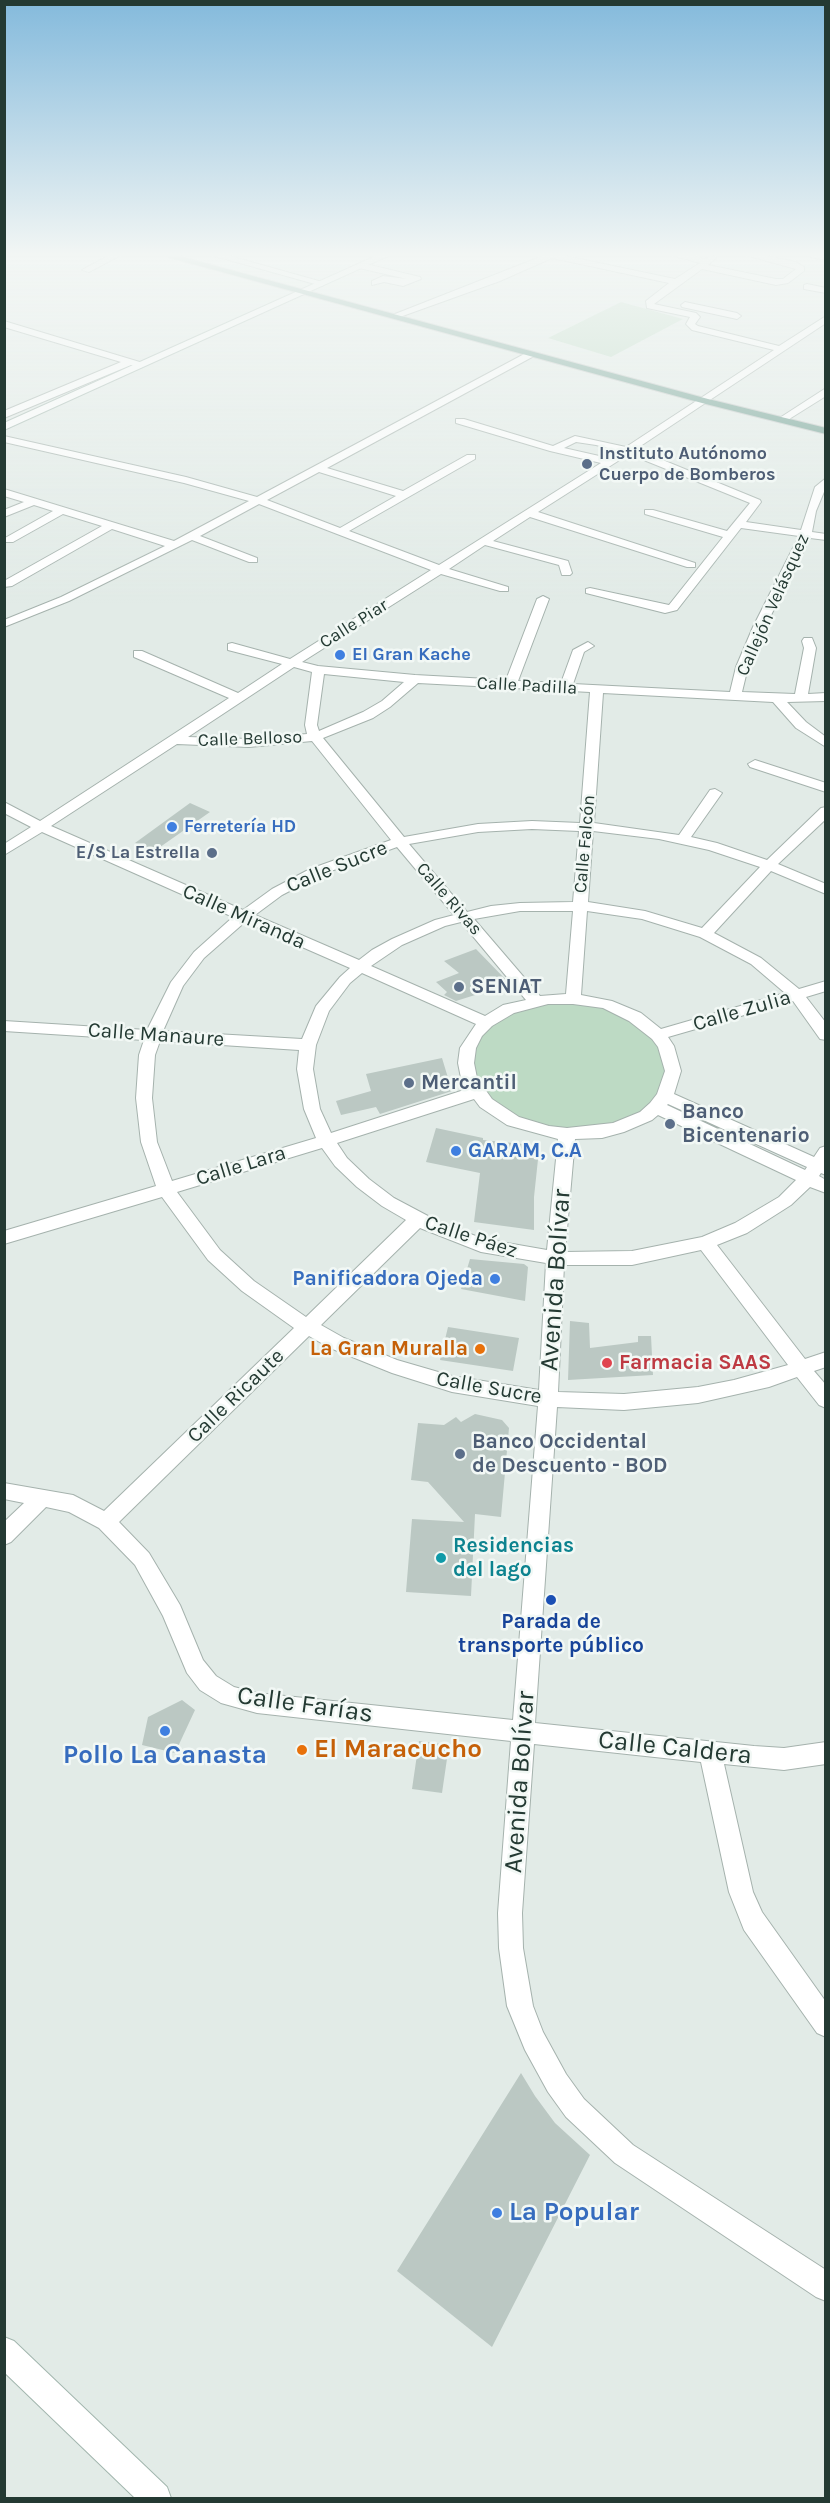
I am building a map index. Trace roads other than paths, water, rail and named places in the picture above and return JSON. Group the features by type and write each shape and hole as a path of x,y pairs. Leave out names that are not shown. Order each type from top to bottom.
{"main road":[{"path":"597,372 705,401 824,429"}],"street":[{"path":"4,415 115,372"},
{"path":"4,427 119,372"},
{"path":"4,624 65,598 175,545 498,372"},
{"name":"Calle Piar","path":"4,851 292,663 705,401 747,372"},
{"path":"783,419 825,391"},
{"path":"460,421 554,450 608,461"},
{"path":"4,438 186,480 260,501 441,570 504,589"},
{"path":"554,450 574,439 628,450 756,502 673,608 665,609 590,591"},
{"path":"340,532 471,457"},
{"path":"317,468 404,495"},
{"name":"Callejón Velásquez","path":"735,696 742,667 759,627 806,534 811,511 820,487 825,481"},
{"path":"4,492 175,545"},
{"path":"4,514 34,501"},
{"path":"9,540 63,509"},
{"path":"649,512 728,535"},
{"path":"530,513 691,565"},
{"path":"738,524 825,537"},
{"path":"8,584 111,525"},
{"path":"191,536 253,560"},
{"path":"485,542 564,563 566,573"},
{"path":"510,685 543,599"},
{"path":"801,697 810,648 808,641"},
{"name":"Calle Padilla","path":"232,646 318,670 415,679 777,698 825,697"},
{"path":"566,688 579,650 588,646"},
{"path":"138,654 239,698"},
{"path":"315,737 311,724 318,670"},
{"name":"Calle Belloso","path":"176,740 249,743 315,737 368,715 386,704 415,679"},
{"name":"Calle Falcón","path":"573,999 597,689"},
{"path":"777,698 801,725 825,743"},
{"name":"Calle Rivas","path":"315,737 400,842 536,1000"},
{"path":"755,764 825,788"},
{"path":"683,839 715,793"},
{"name":"Calle Miranda","path":"4,806 12,814 41,827 486,1022"},
{"path":"705,934 769,865 825,811"},
{"name":"Calle Sucre","path":"825,890 769,865 683,839 635,831 586,826 505,826 452,832 400,842 356,855 315,872 277,892 242,915 212,941 187,970 167,1001 153,1035 144,1076 145,1120 166,1189 200,1238 230,1271 268,1301 307,1327 364,1355 422,1376 484,1390 548,1399 615,1402 662,1399 734,1388 801,1369 825,1359"},
{"name":"Calle Páez","path":"819,1166 785,1201 757,1220 705,1243 632,1258 555,1259 481,1245 417,1220 363,1183 341,1161 326,1141 308,1094 305,1069 308,1045 327,1002 345,980 360,967 397,942 440,923 463,916 520,907 580,906 645,915 705,934 756,961 797,995 825,1035"},
{"name":"Calle Zulia","path":"658,1035 825,986"},
{"path":"573,999 590,1000 621,1010 647,1025 666,1046 673,1071 671,1084 661,1101 637,1120 618,1128 596,1133 548,1132 513,1121 492,1108 477,1092 469,1077 468,1048 475,1034 486,1022 509,1009 536,1000 573,999"},
{"name":"Calle Manaure","path":"4,1026 308,1045"},
{"name":"Calle Lara","path":"4,1238 326,1141 477,1092"},
{"path":"661,1101 819,1166 825,1187"},
{"name":"Avenida Bolívar","path":"567,1134 555,1259 548,1399 511,1903 511,1948 520,2006 539,2050 557,2083 575,2108 624,2154 825,2287"},
{"name":"Calle Ricaute","path":"106,1522 417,1220"},
{"path":"705,1243 825,1400"},
{"name":"Calle Farías","path":"4,1491 73,1504 106,1522 142,1559 172,1612 195,1666 208,1683 229,1696 257,1703 524,1731"},
{"path":"4,1536 43,1497"},
{"name":"Calle Caldera","path":"524,1731 784,1760 825,1753"},
{"path":"710,1752 741,1892 753,1921 825,2024"},
{"path":"4,2351 156,2499"}],"place":[{"name":"Instituto Autónomo Cuerpo de Bomberos","path":"587,464"},
{"name":"El Gran Kache","path":"340,655"},
{"name":"Ferretería HD","path":"172,827"},
{"name":"E/S La Estrella","path":"212,853"},
{"name":"SENIAT","path":"459,987"},
{"name":"Mercantil","path":"409,1083"},
{"name":"Banco Bicentenario","path":"670,1124"},
{"name":"GARAM, C.A","path":"456,1151"},
{"name":"Panificadora Ojeda","path":"495,1279"},
{"name":"La Gran Muralla","path":"480,1349"},
{"name":"Farmacia SAAS","path":"607,1363"},
{"name":"Banco Occidental de Descuento - BOD","path":"460,1454"},
{"name":"Residencias del lago","path":"441,1558"},
{"name":"Parada de transporte público","path":"551,1600"},
{"name":"Pollo La Canasta","path":"165,1731"},
{"name":"El Maracucho","path":"302,1750"},
{"name":"La Popular","path":"497,2213"}]}
